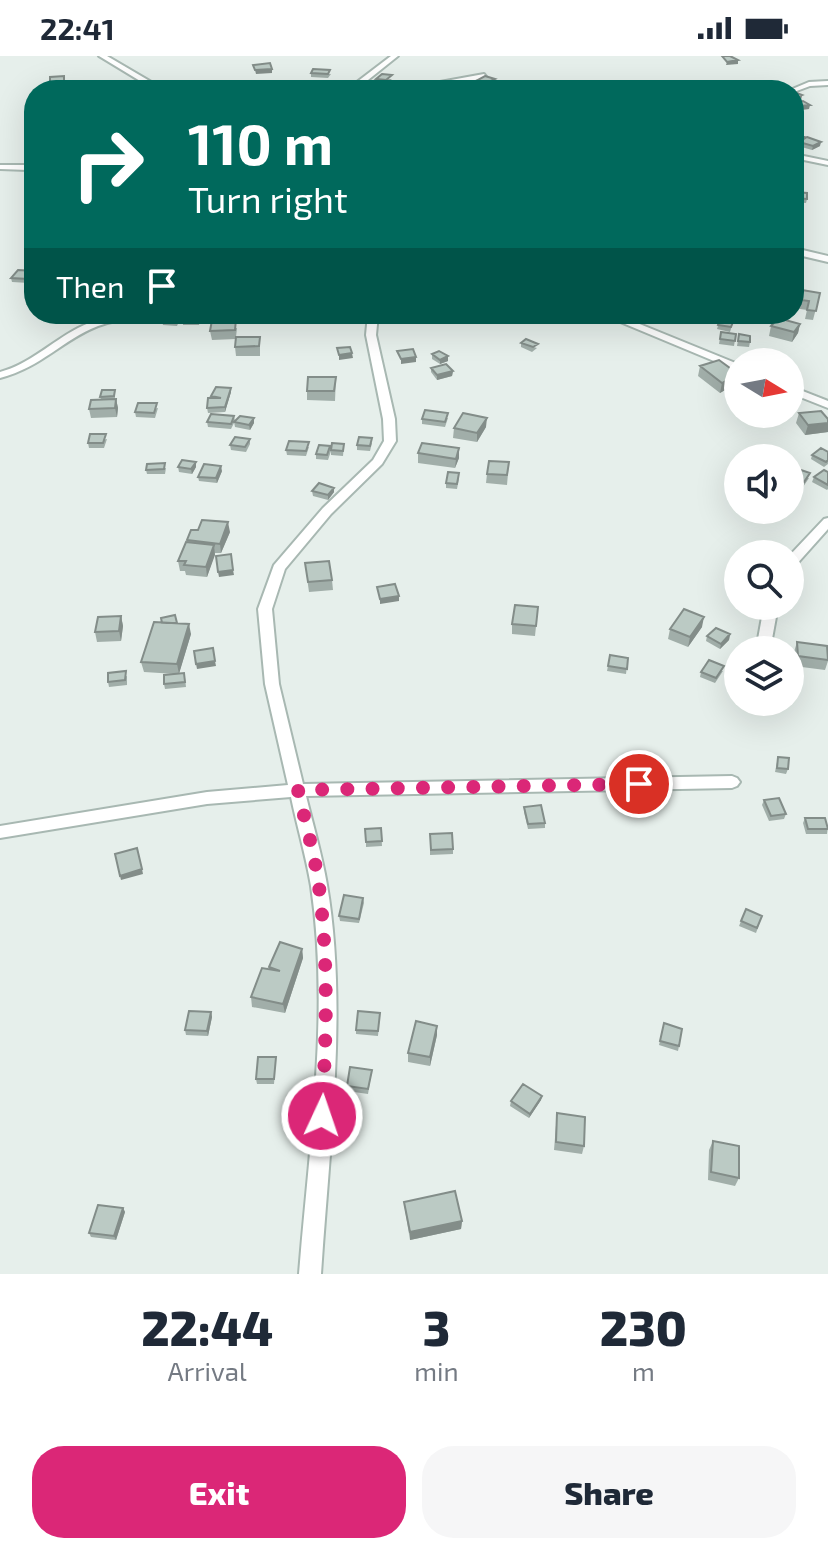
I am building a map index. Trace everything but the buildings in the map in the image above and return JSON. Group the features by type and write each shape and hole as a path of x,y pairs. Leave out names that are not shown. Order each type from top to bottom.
{"street":[{"path":"102,56 142,80"},
{"path":"364,80 395,56"},
{"path":"460,80 484,76"},
{"path":"804,86 828,83"},
{"path":"804,158 828,163"},
{"path":"0,167 24,168"},
{"path":"804,253 828,259"},
{"path":"0,375 32,364 74,334 99,324"},
{"path":"310,1274 327,1038 325,950 319,885 272,684 265,609 279,568 327,511 378,462 390,441 389,419 371,335 372,324"},
{"path":"630,324 724,362"},
{"path":"804,395 828,405"},
{"path":"804,548 828,522"},
{"path":"0,832 207,798 298,790 732,782"}],"route":[{"path":"322,1116 327,1038 325,950 319,885 298,790 639,784"}]}
